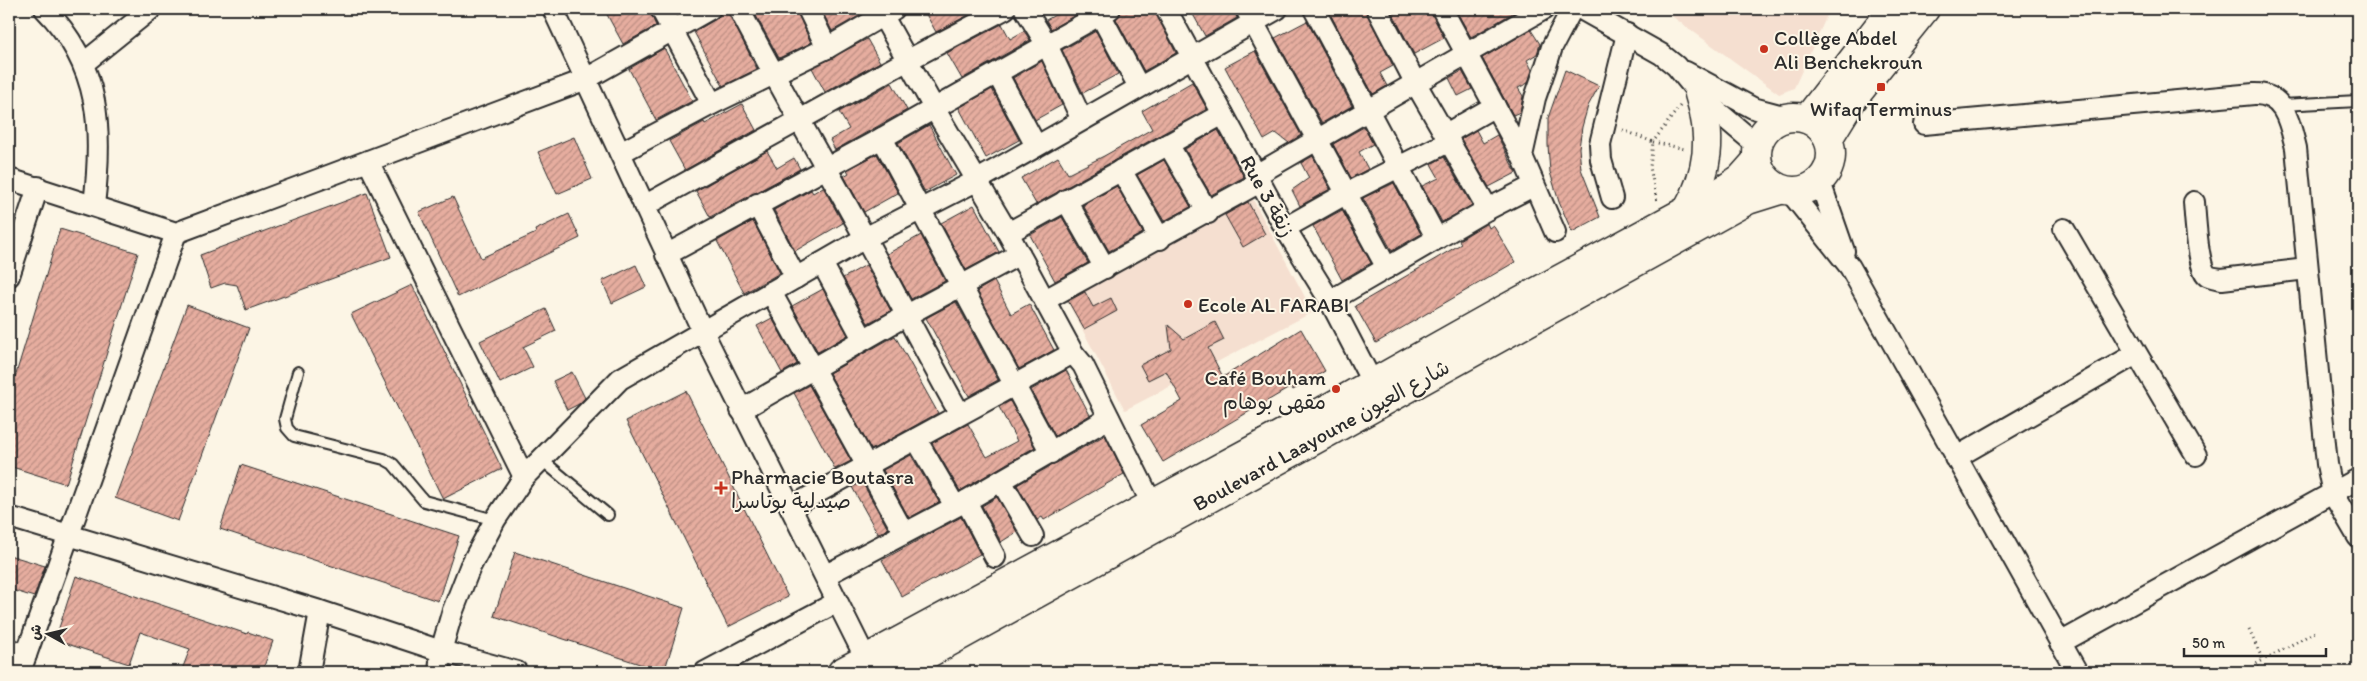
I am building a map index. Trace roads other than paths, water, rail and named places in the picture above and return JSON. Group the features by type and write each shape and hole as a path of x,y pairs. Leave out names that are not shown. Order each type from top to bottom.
{"street":[{"path":"45,9 84,63 95,102 99,159 94,205"},
{"path":"84,63 151,9"},
{"path":"553,9 584,80 703,332 826,575 837,602 866,659"},
{"path":"661,9 712,104"},
{"path":"9,179 176,233 584,80 671,29 710,9"},
{"path":"739,9 773,75 865,238 905,316 960,414"},
{"path":"808,9 826,48"},
{"path":"644,206 908,60 1005,9"},
{"path":"1025,9 1047,45 1082,120"},
{"name":"Rue 3 زنقة","path":"1166,9 1285,228 1330,301 1372,382"},
{"path":"439,672 441,652 452,613 470,567 495,520 524,477 620,379 865,238 976,181 1082,120 1192,56 1250,15 1277,9"},
{"path":"1314,9 1397,168 1437,239"},
{"path":"1376,9 1416,84 1488,209"},
{"path":"1442,9 1468,53 1522,156 1533,186 1555,232"},
{"path":"1045,300 1208,213 1317,140 1544,9"},
{"path":"1522,156 1535,98 1544,69 1552,47 1572,9"},
{"path":"1582,9 1661,54 1676,66 1752,108 1797,118 1820,128 1828,139 1831,158 1827,171 1820,182 1806,190 1786,191"},
{"path":"1757,153 1763,132 1774,122 1797,118 1892,9"},
{"path":"1828,139 1852,100 1925,9"},
{"path":"620,153 712,104 826,48 885,11 908,60 934,108 1020,254 1073,353 1082,365 1152,504"},
{"path":"666,255 757,204 882,138 1105,11 1139,87"},
{"path":"1250,15 1387,268"},
{"path":"1612,198 1601,160 1600,144 1626,34"},
{"path":"1676,66 1696,91 1757,153 1764,177 1786,191 1850,268"},
{"path":"996,73 1036,146"},
{"path":"1687,211 1694,198 1707,154 1708,125 1696,91"},
{"path":"1924,124 2254,94 2270,97 2282,105 2296,148 2328,464 2333,494 2358,537"},
{"path":"1285,228 1347,193 1397,168 1495,106"},
{"path":"1008,233 1223,114"},
{"path":"882,138 1051,453"},
{"path":"1168,144 1208,213"},
{"name":"Boulevard Laayoune شارع العيون","path":"842,672 1687,211 1731,186 1757,153"},
{"path":"368,161 524,477"},
{"path":"1121,170 1160,239"},
{"path":"1820,182 1850,268 1955,458 2077,672"},
{"path":"1330,301 1488,209 1533,186"},
{"path":"9,276 38,187"},
{"name":"Boulevard Laayoune شارع العيون","path":"895,672 1040,590 1748,200 1786,191"},
{"path":"1066,200 1105,268"},
{"path":"2194,202 2201,264 2205,274 2222,279 2308,269"},
{"path":"757,204 796,278"},
{"path":"2064,229 2196,454"},
{"path":"18,659 68,535 176,233"},
{"path":"741,410 962,284 1020,254"},
{"path":"822,263 863,340"},
{"path":"771,292 904,533"},
{"path":"791,507 1073,353"},
{"path":"1955,458 2136,354"},
{"path":"826,575 1001,481 1109,418"},
{"path":"916,439 995,557"},
{"path":"2060,642 2358,480"},
{"path":"1001,481 1033,536"},
{"path":"9,517 320,611 441,652 517,672"},
{"path":"705,672 837,602"},
{"path":"309,672 320,611"}],"lane":[{"path":"2282,105 2358,101"},
{"path":"298,372 284,419 287,428 294,436 384,459 394,464 424,501 495,520"},
{"path":"542,460 608,515"}],"place":[{"name":"Collège Abdel Ali Benchekroun","path":"1764,49"},
{"name":"Wifaq Terminus","path":"1881,87"},
{"name":"Ecole AL FARABI","path":"1188,304"},
{"name":"Café Bouham مقهى بوهام","path":"1336,389"},
{"name":"Pharmacie Boutasra صيدلية بوتاسرا","path":"721,488"}]}
